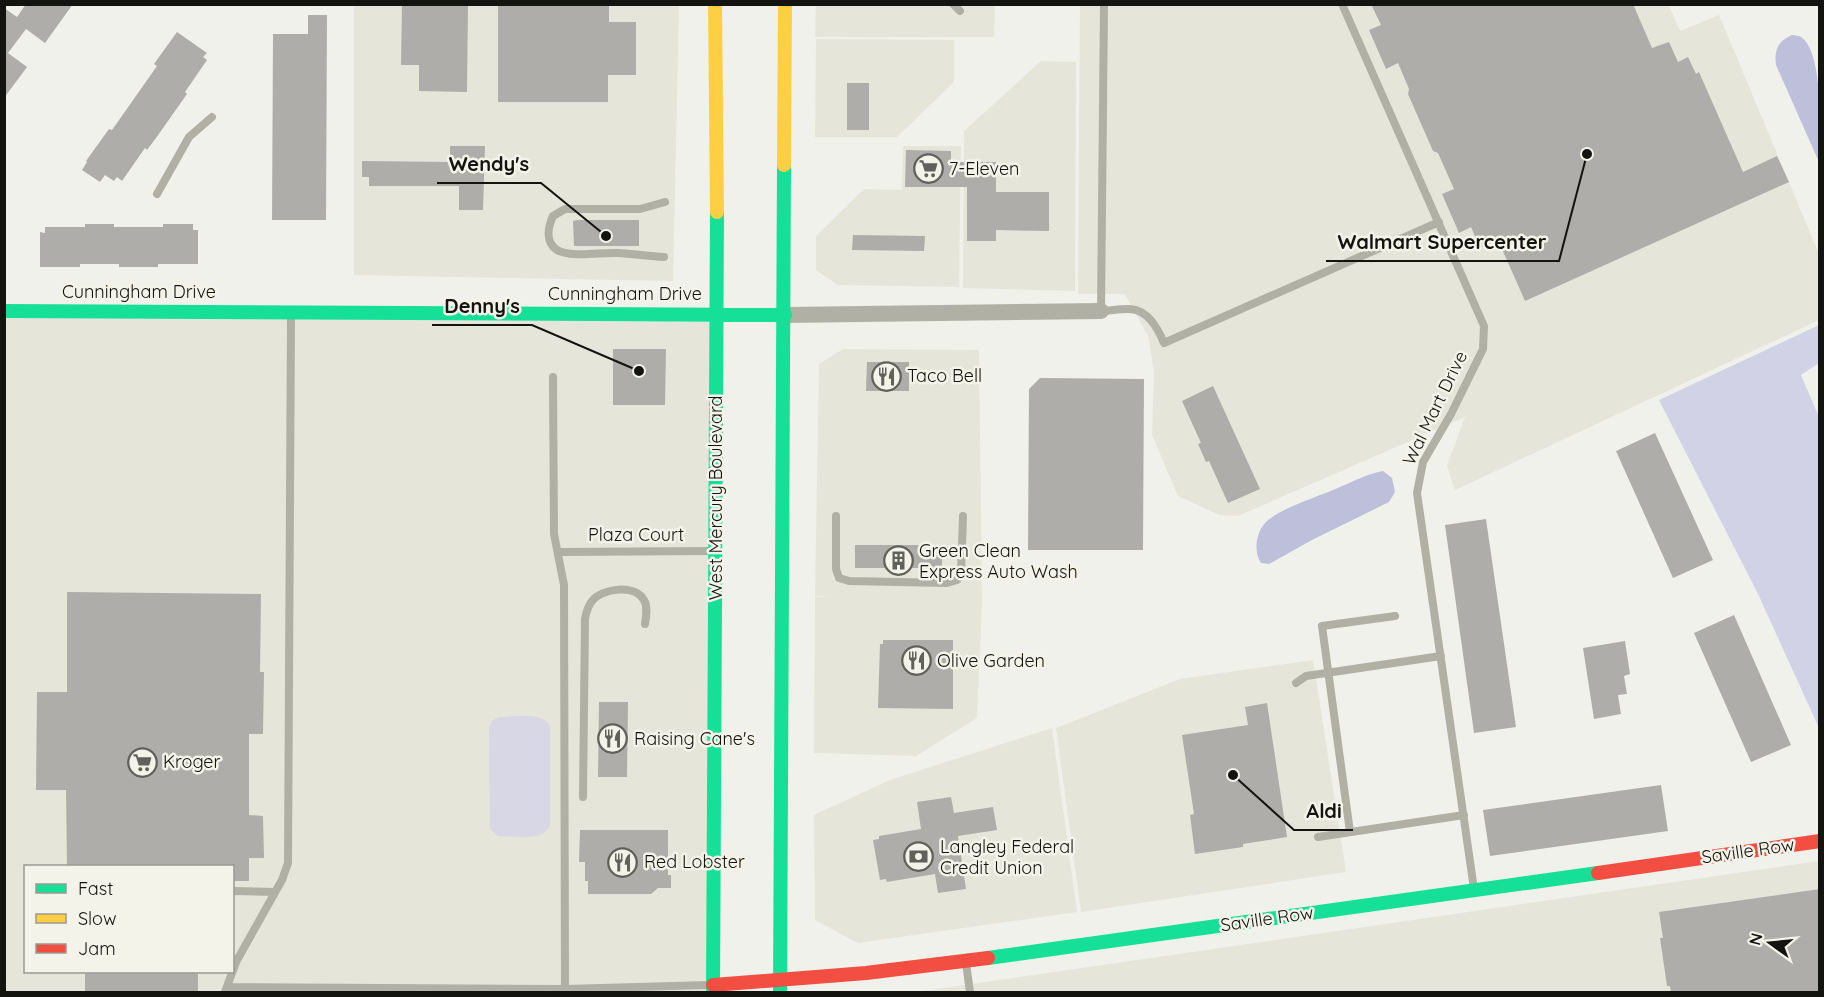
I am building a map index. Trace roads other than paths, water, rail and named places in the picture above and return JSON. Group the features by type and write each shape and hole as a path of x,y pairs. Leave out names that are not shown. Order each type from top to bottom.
{"main road":[{"name":"West Mercury Boulevard","path":"713,989 717,314 716,4"},
{"path":"780,987 785,4"},
{"name":"Cunningham Drive","path":"4,311 785,315"},
{"name":"Saville Row","path":"713,989 780,987 866,973 1090,945 1820,841"}],"street":[{"name":"Cunningham Drive","path":"785,315 1101,311"}],"lane":[{"path":"1104,4 1101,311 1137,310 1158,330 1164,344 1439,222"},
{"name":"Wal Mart Drive","path":"1342,4 1484,326 1483,349 1456,405 1423,462 1417,493 1474,889"},
{"path":"157,194 189,137 212,117"},
{"path":"664,257 564,252 553,246 549,232 553,216 565,209 640,209 665,202"},
{"path":"234,968 286,872 289,845 291,312"},
{"path":"553,377 554,524 564,585 565,991"},
{"path":"836,516 836,569 839,578 849,581 948,583 957,580 961,575 963,516"},
{"name":"Plaza Court","path":"558,552 716,551"},
{"path":"583,797 585,619 587,610 592,601 609,591 634,592 646,605 645,624"},
{"path":"1350,832 1322,626 1395,616"},
{"path":"1296,683 1306,675 1441,656"},
{"path":"1318,837 1464,815"},
{"path":"234,891 276,892"},
{"path":"966,960 970,993"},
{"path":"232,973 226,990 713,989"}],"place":[{"name":"Walmart Supercenter","path":"1587,154"},
{"name":"7-Eleven","path":"928,169"},
{"name":"Wendy's","path":"606,236"},
{"name":"Denny's","path":"639,371"},
{"name":"Taco Bell","path":"886,376"},
{"name":"Green Clean Express Auto Wash","path":"898,561"},
{"name":"Olive Garden","path":"916,661"},
{"name":"Raising Cane's","path":"613,739"},
{"name":"Kroger","path":"142,762"},
{"name":"Aldi","path":"1233,775"},
{"name":"Langley Federal Credit Union","path":"919,857"},
{"name":"Red Lobster","path":"623,862"}]}
